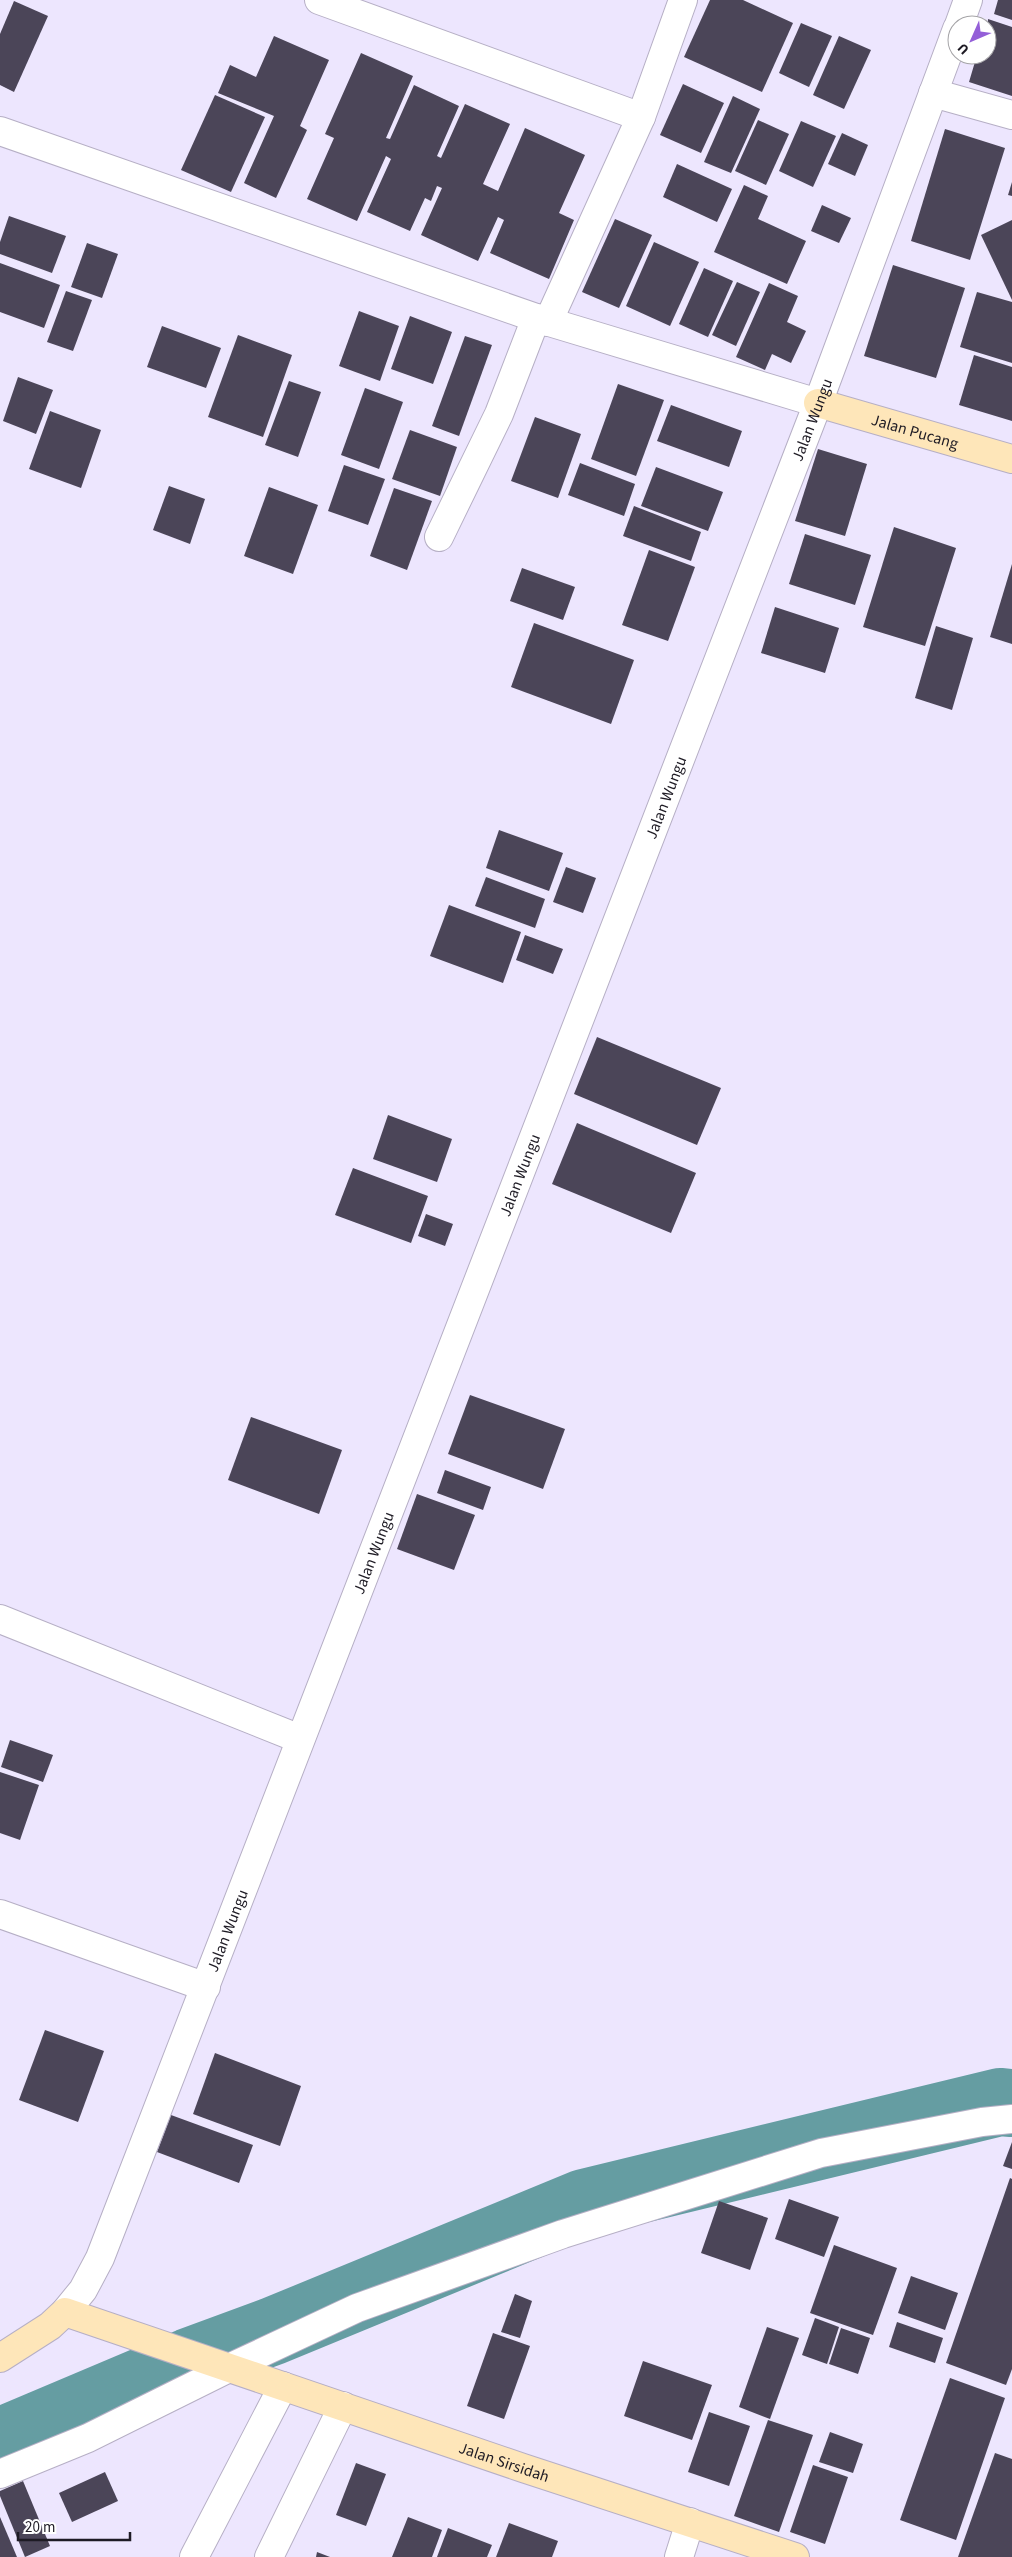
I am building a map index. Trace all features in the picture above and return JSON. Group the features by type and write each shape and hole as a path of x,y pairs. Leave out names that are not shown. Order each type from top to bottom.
{"street":[{"path":"319,0 641,117"},
{"path":"439,537 641,117 683,0"},
{"path":"962,15 968,0"},
{"name":"Jalan Wungu","path":"65,2312 83,2290 100,2258 206,1987 300,1739 818,403 947,56"},
{"path":"933,93 1012,115"},
{"path":"0,131 542,320 818,403"},
{"name":"Jalan Pucang","path":"818,403 1012,459"},
{"path":"0,1619 300,1739"},
{"path":"0,1914 206,1987"},
{"path":"0,2474 88,2438 222,2365 357,2308 582,2228 821,2152 982,2122 1012,2119"},
{"path":"0,2358 50,2326 65,2312"},
{"name":"Jalan Sirsidah","path":"65,2312 795,2557"},
{"path":"194,2557 282,2386"},
{"path":"268,2557 343,2406"},
{"path":"679,2557 690,2522"}],"building":[{"path":"710,0 743,0 793,23 762,92 684,57"},
{"path":"998,0 1012,0 1012,20 994,14"},
{"path":"14,1 48,16 14,92 0,85 0,34"},
{"path":"997,22 1012,27 1012,96 969,82 974,65 997,65"},
{"path":"801,23 832,36 809,87 779,73"},
{"path":"274,36 329,60 300,126 307,130 276,198 244,183 274,116 218,93 230,65 256,77"},
{"path":"839,36 871,50 844,109 813,95"},
{"path":"361,53 413,76 386,138 390,139 414,85 459,106 437,156 441,158 465,104 510,124 483,184 498,191 525,128 585,155 559,213 574,220 549,279 490,253 504,220 498,217 478,261 421,235 442,188 437,186 431,201 425,198 410,231 367,212 391,159 386,156 357,221 307,199 334,138 325,134"},
{"path":"683,84 724,103 701,153 660,135"},
{"path":"215,95 265,117 231,192 181,170"},
{"path":"733,96 760,109 731,173 704,162"},
{"path":"758,120 789,134 766,185 735,171"},
{"path":"801,121 836,136 813,187 779,171"},
{"path":"945,129 1005,148 970,260 911,241"},
{"path":"842,133 868,145 855,176 828,164"},
{"path":"677,164 732,189 717,222 663,197"},
{"path":"1012,182 1012,196 1008,195"},
{"path":"744,185 768,196 758,219 806,241 787,284 714,252"},
{"path":"822,205 851,218 839,243 811,231"},
{"path":"9,216 66,236 52,273 0,254 0,242"},
{"path":"615,219 652,235 619,308 582,292"},
{"path":"1012,220 1012,300 981,235"},
{"path":"654,242 699,262 670,326 626,306"},
{"path":"87,243 118,254 102,298 71,287"},
{"path":"0,263 60,285 44,328 0,312"},
{"path":"893,265 965,288 936,378 864,356"},
{"path":"704,268 733,281 708,337 679,324"},
{"path":"737,282 760,292 736,346 712,335"},
{"path":"769,283 798,296 787,322 806,331 791,363 772,354 765,370 736,357"},
{"path":"66,291 92,300 73,351 47,342"},
{"path":"977,292 1012,302 1012,363 960,347"},
{"path":"359,311 399,326 380,381 339,366"},
{"path":"410,316 452,332 433,384 391,369"},
{"path":"162,326 221,348 206,388 147,367"},
{"path":"238,335 292,355 263,437 208,417"},
{"path":"465,336 492,345 459,436 432,426"},
{"path":"974,355 1012,367 1012,421 959,405"},
{"path":"18,377 53,390 36,434 3,421"},
{"path":"289,381 321,392 298,457 265,445"},
{"path":"618,384 664,400 636,476 591,459"},
{"path":"365,388 403,402 379,469 341,455"},
{"path":"671,405 742,431 729,467 657,441"},
{"path":"50,411 101,430 81,488 29,469"},
{"path":"535,417 581,434 558,498 511,481"},
{"path":"410,430 457,447 440,496 392,479"},
{"path":"818,449 867,464 845,536 795,521"},
{"path":"580,463 635,484 624,516 568,495"},
{"path":"344,465 385,479 368,525 328,511"},
{"path":"656,467 723,492 708,531 641,506"},
{"path":"169,486 205,499 190,544 153,530"},
{"path":"269,487 318,505 293,574 244,556"},
{"path":"394,488 432,501 407,570 370,556"},
{"path":"634,506 701,532 691,561 623,536"},
{"path":"894,527 956,548 925,646 863,627"},
{"path":"805,534 871,555 855,605 789,584"},
{"path":"649,550 695,567 668,641 622,625"},
{"path":"1012,564 1012,644 990,637"},
{"path":"522,568 575,587 563,620 510,601"},
{"path":"775,607 839,628 825,673 761,653"},
{"path":"534,623 634,660 611,724 511,687"},
{"path":"936,626 973,638 952,710 915,698"},
{"path":"499,830 563,853 549,891 486,868"},
{"path":"566,867 596,878 583,913 553,902"},
{"path":"486,877 545,899 535,928 475,906"},
{"path":"449,905 521,932 503,983 430,956"},
{"path":"525,935 563,949 553,974 516,960"},
{"path":"597,1037 721,1088 697,1145 574,1094"},
{"path":"388,1115 452,1139 437,1182 373,1159"},
{"path":"577,1123 696,1173 671,1233 552,1184"},
{"path":"353,1168 428,1196 411,1243 335,1215"},
{"path":"426,1214 453,1224 445,1246 418,1236"},
{"path":"470,1395 565,1429 543,1489 448,1454"},
{"path":"251,1417 342,1450 319,1514 228,1480"},
{"path":"445,1470 491,1487 483,1510 437,1493"},
{"path":"417,1494 475,1515 454,1570 397,1549"},
{"path":"10,1740 53,1755 43,1782 1,1767"},
{"path":"0,1772 39,1785 20,1840 0,1833"},
{"path":"45,2030 104,2051 78,2122 19,2100"},
{"path":"215,2053 301,2086 280,2146 193,2114"},
{"path":"171,2115 253,2145 239,2183 157,2152"},
{"path":"1012,2142 1012,2169 1003,2166"},
{"path":"1010,2178 1012,2179 1012,2369 1006,2385 946,2363"},
{"path":"789,2199 839,2217 824,2257 775,2239"},
{"path":"719,2201 768,2218 750,2270 701,2253"},
{"path":"834,2245 897,2268 873,2335 810,2313"},
{"path":"911,2276 958,2293 945,2330 898,2313"},
{"path":"515,2294 532,2301 520,2338 501,2332"},
{"path":"815,2318 839,2327 827,2364 802,2355"},
{"path":"897,2322 943,2338 935,2363 889,2347"},
{"path":"767,2327 799,2338 770,2419 739,2407"},
{"path":"841,2328 870,2338 858,2374 829,2364"},
{"path":"493,2333 530,2346 504,2419 467,2406"},
{"path":"643,2361 712,2385 692,2440 624,2416"},
{"path":"950,2378 1005,2398 956,2540 900,2520"},
{"path":"709,2412 750,2426 729,2486 688,2472"},
{"path":"768,2420 813,2435 779,2532 734,2516"},
{"path":"830,2432 863,2444 853,2473 819,2462"},
{"path":"995,2453 1012,2459 1012,2557 958,2557"},
{"path":"356,2463 386,2474 366,2526 336,2515"},
{"path":"813,2465 848,2477 825,2544 790,2532"},
{"path":"105,2472 118,2501 72,2522 59,2493"},
{"path":"23,2481 50,2546 25,2557 0,2496 0,2491"},
{"path":"0,2517 17,2557 0,2557"},
{"path":"408,2517 442,2530 432,2557 392,2557"},
{"path":"509,2523 558,2541 552,2557 496,2557"},
{"path":"448,2528 492,2545 487,2557 437,2557"},
{"path":"317,2552 330,2557 316,2557"}],"waterway":[{"path":"0,2442 189,2362 273,2331 584,2203 1000,2102 1012,2103"}]}
